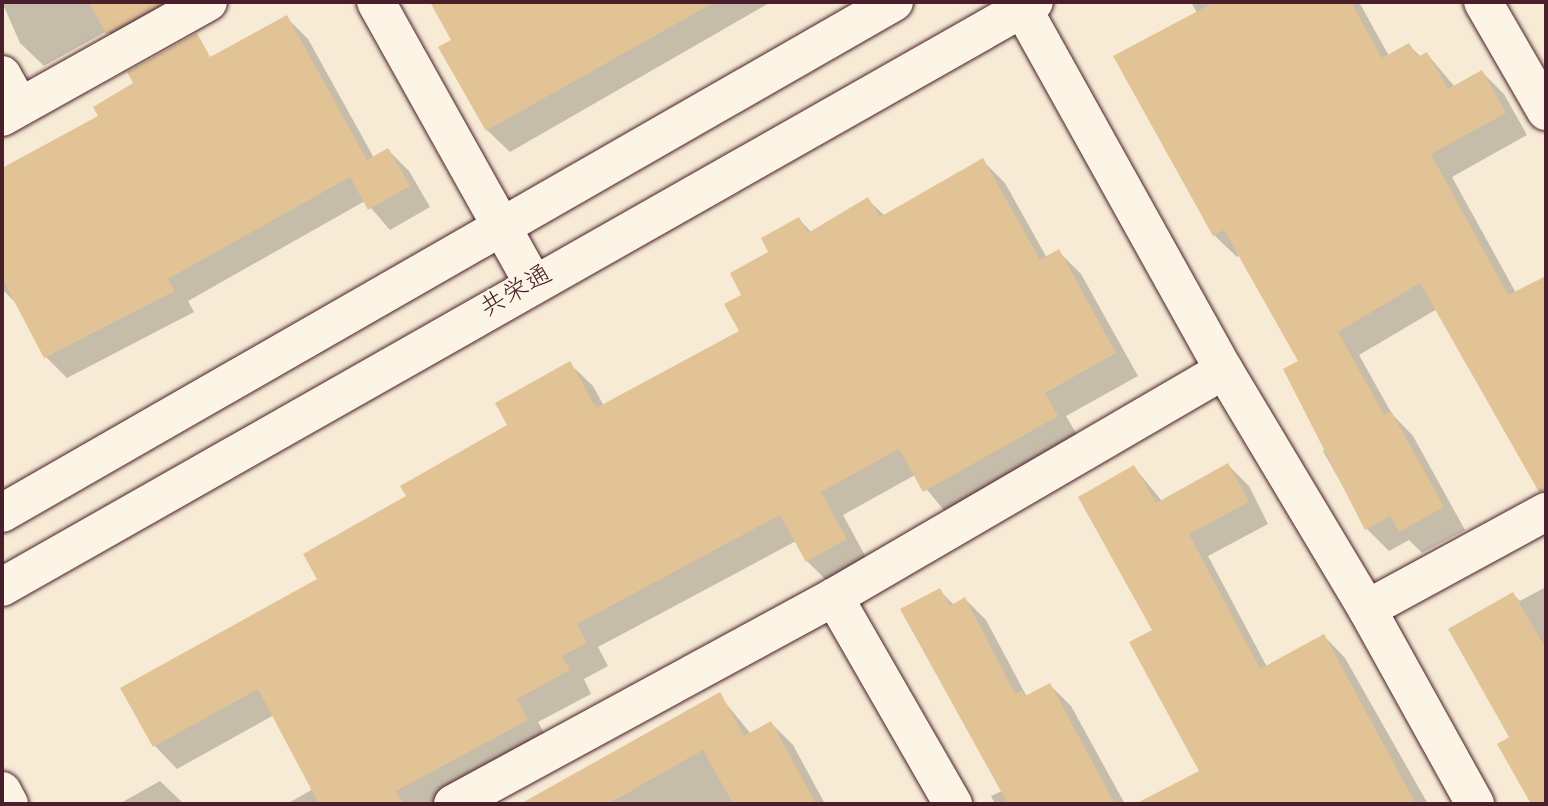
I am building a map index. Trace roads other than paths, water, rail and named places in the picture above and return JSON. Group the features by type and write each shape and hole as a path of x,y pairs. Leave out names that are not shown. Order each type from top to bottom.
{"street":[{"path":"8,99 208,2"},
{"path":"376,2 533,283"},
{"path":"2,513 894,2"},
{"path":"1483,2 1546,111"},
{"path":"1025,4 1224,370 1367,609 1475,804"},
{"name":"共栄通","path":"2,587 1025,4"},
{"path":"469,800 834,597 1224,370"},
{"path":"1367,609 1546,512"},
{"path":"834,597 953,804"},
{"path":"2,791 9,804"}]}
